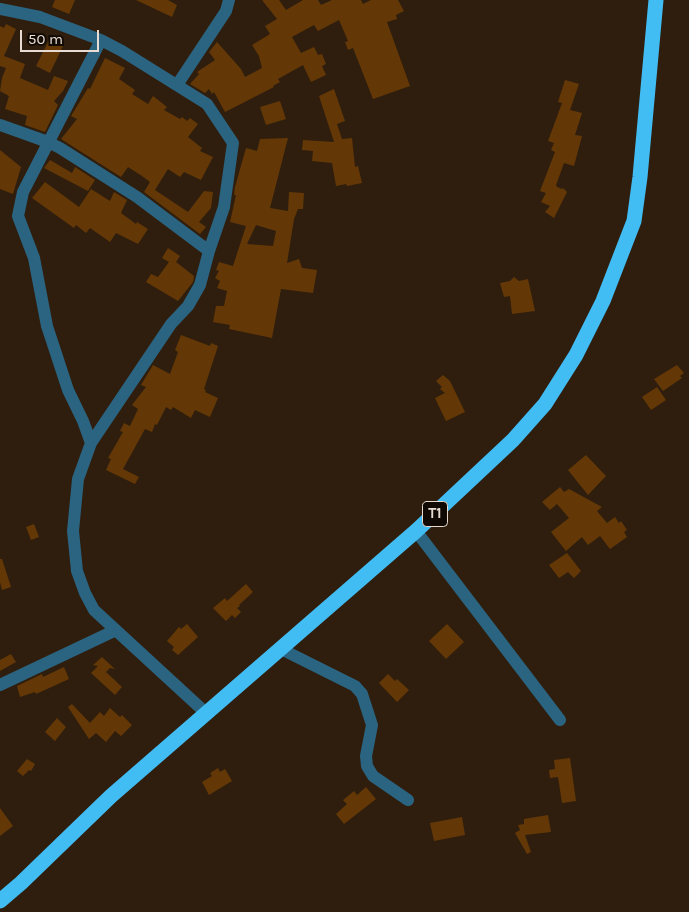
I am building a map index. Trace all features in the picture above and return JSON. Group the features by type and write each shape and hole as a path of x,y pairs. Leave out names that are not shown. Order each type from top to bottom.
{"highway":[{"name":"T1","path":"0,901 112,796 416,531 513,440 545,404 576,355 603,301 634,221 640,177 656,0"}],"street":[{"path":"177,86 226,11 229,0"},
{"path":"0,9 40,17 101,40 122,51 207,104 232,143 224,206 200,286 91,444 78,479 73,531 77,571 84,593 94,610 207,714"},
{"path":"91,444 83,421 68,390 47,326 34,258 18,216 23,192 101,40"},
{"path":"0,125 48,142 137,197 209,251"},
{"path":"416,531 560,720"},
{"path":"0,685 116,630"},
{"path":"281,649 355,686 362,694 372,725 366,756 367,766 373,776 408,800"}],"building":[{"path":"55,0 75,0 69,14 52,7"},
{"path":"136,0 168,0 177,5 172,17"},
{"path":"262,0 279,0 286,10 303,0 318,0 321,5 332,0 361,0 363,4 371,0 398,0 404,11 396,15 397,19 387,22 410,86 373,99 353,48 348,50 345,42 348,41 339,20 318,31 314,25 292,37 301,53 314,47 318,55 322,54 326,64 322,66 326,75 311,82 303,65 278,79 280,82 274,87 225,112 214,92 212,94 209,89 205,93 190,84 199,74 197,72 215,60 209,52 217,42 241,69 245,77 262,68 259,56 252,45 270,34 265,26 277,19"},
{"path":"6,24 16,29 4,56 25,64 20,78 48,90 54,76 68,81 63,91 54,101 58,105 45,132 25,125 27,116 5,109 9,96 0,91 6,68 0,66 0,26 4,28"},
{"path":"49,40 63,46 50,73 36,66"},
{"path":"105,58 125,68 119,79 135,90 132,94 148,104 153,96 167,107 164,110 180,119 182,117 187,121 190,118 198,124 188,137 202,148 200,151 213,157 201,180 184,172 180,177 168,169 155,190 188,212 204,191 213,192 211,208 199,222 206,227 200,234 144,192 150,182 142,176 128,167 121,177 61,139 77,119 71,116 88,88 90,89"},
{"path":"565,80 579,84 570,110 582,113 575,135 582,136 574,166 564,163 556,185 567,192 554,218 545,212 550,206 541,202 546,193 540,191 555,152 551,150 554,143 548,141 562,103 558,102"},
{"path":"334,89 345,121 337,124 342,139 352,138 355,167 358,166 362,183 336,186 332,163 312,161 313,151 302,150 303,140 334,142 319,96"},
{"path":"280,101 286,119 266,125 260,107"},
{"path":"288,138 270,208 288,211 289,192 304,193 303,209 298,209 294,219 287,263 299,259 302,268 317,270 313,293 281,289 272,338 229,329 230,325 213,322 216,306 224,306 227,291 217,288 220,281 215,278 219,271 216,270 219,262 233,266 246,226 230,222 236,195 234,195 235,187 246,148 257,151 260,139","holes":["256,225 276,231 273,246 247,244"]},
{"path":"0,150 21,167 13,194 0,189"},
{"path":"50,160 72,173 75,167 95,180 88,191 44,168"},
{"path":"45,182 79,207 91,189 110,201 114,192 127,200 121,213 136,224 137,222 148,229 138,244 116,233 110,242 90,228 86,233 76,225 74,228 32,198"},
{"path":"168,248 180,256 176,262 194,276 193,282 178,301 146,282 151,274 158,277 169,262 162,258"},
{"path":"514,277 519,281 528,279 535,311 512,314 510,296 504,297 500,283 510,281"},
{"path":"181,335 210,346 211,343 218,346 204,389 206,390 205,392 218,398 210,417 195,410 191,418 173,407 171,410 166,407 152,432 145,429 123,469 139,477 135,484 106,470 111,459 108,458 123,432 120,431 124,423 130,426 138,409 132,405 146,387 141,385 153,365 170,374 178,352 175,350"},
{"path":"677,365 684,373 680,376 682,378 663,391 654,379"},
{"path":"443,375 450,381 465,412 446,421 435,398 445,393 440,389 442,387 436,381"},
{"path":"657,387 666,400 651,410 642,397"},
{"path":"586,455 606,476 588,495 568,470"},
{"path":"560,487 564,492 569,489 602,507 597,511 607,523 615,517 619,523 621,521 627,530 624,532 627,537 610,549 600,536 588,545 582,537 566,551 551,532 569,518 557,504 550,510 542,502"},
{"path":"34,524 39,537 31,540 26,527"},
{"path":"567,553 581,571 574,578 568,572 559,578 549,565"},
{"path":"0,559 2,559 11,587 2,590 0,582"},
{"path":"246,584 253,592 237,608 241,612 235,618 232,615 226,621 213,608 225,598 227,601"},
{"path":"187,624 198,637 178,655 172,650 174,647 167,641 179,627 181,629"},
{"path":"447,624 464,642 446,659 429,641"},
{"path":"11,654 16,662 0,671 0,660"},
{"path":"102,657 115,669 110,668 106,672 122,687 115,695 91,673 98,666 93,665"},
{"path":"64,667 69,679 36,694 35,692 20,697 17,686 42,674 43,677"},
{"path":"388,674 409,690 397,702 379,683"},
{"path":"72,704 90,723 100,712 104,716 110,708 120,717 122,715 132,725 121,736 115,731 106,742 96,733 89,739 68,707"},
{"path":"57,718 66,727 55,741 45,732"},
{"path":"570,758 576,801 562,803 558,777 550,778 549,770 555,769 554,760"},
{"path":"27,759 35,764 31,771 29,770 23,776 17,771"},
{"path":"218,768 220,772 225,769 232,781 209,795 202,782 212,776 210,773"},
{"path":"366,787 376,799 344,824 336,814 347,804 343,800 354,791 357,795"},
{"path":"0,808 13,826 0,836"},
{"path":"548,815 551,832 525,835 531,852 527,854 515,833 520,830 518,825 524,824 524,819"},
{"path":"462,817 465,835 434,841 430,823"}]}
